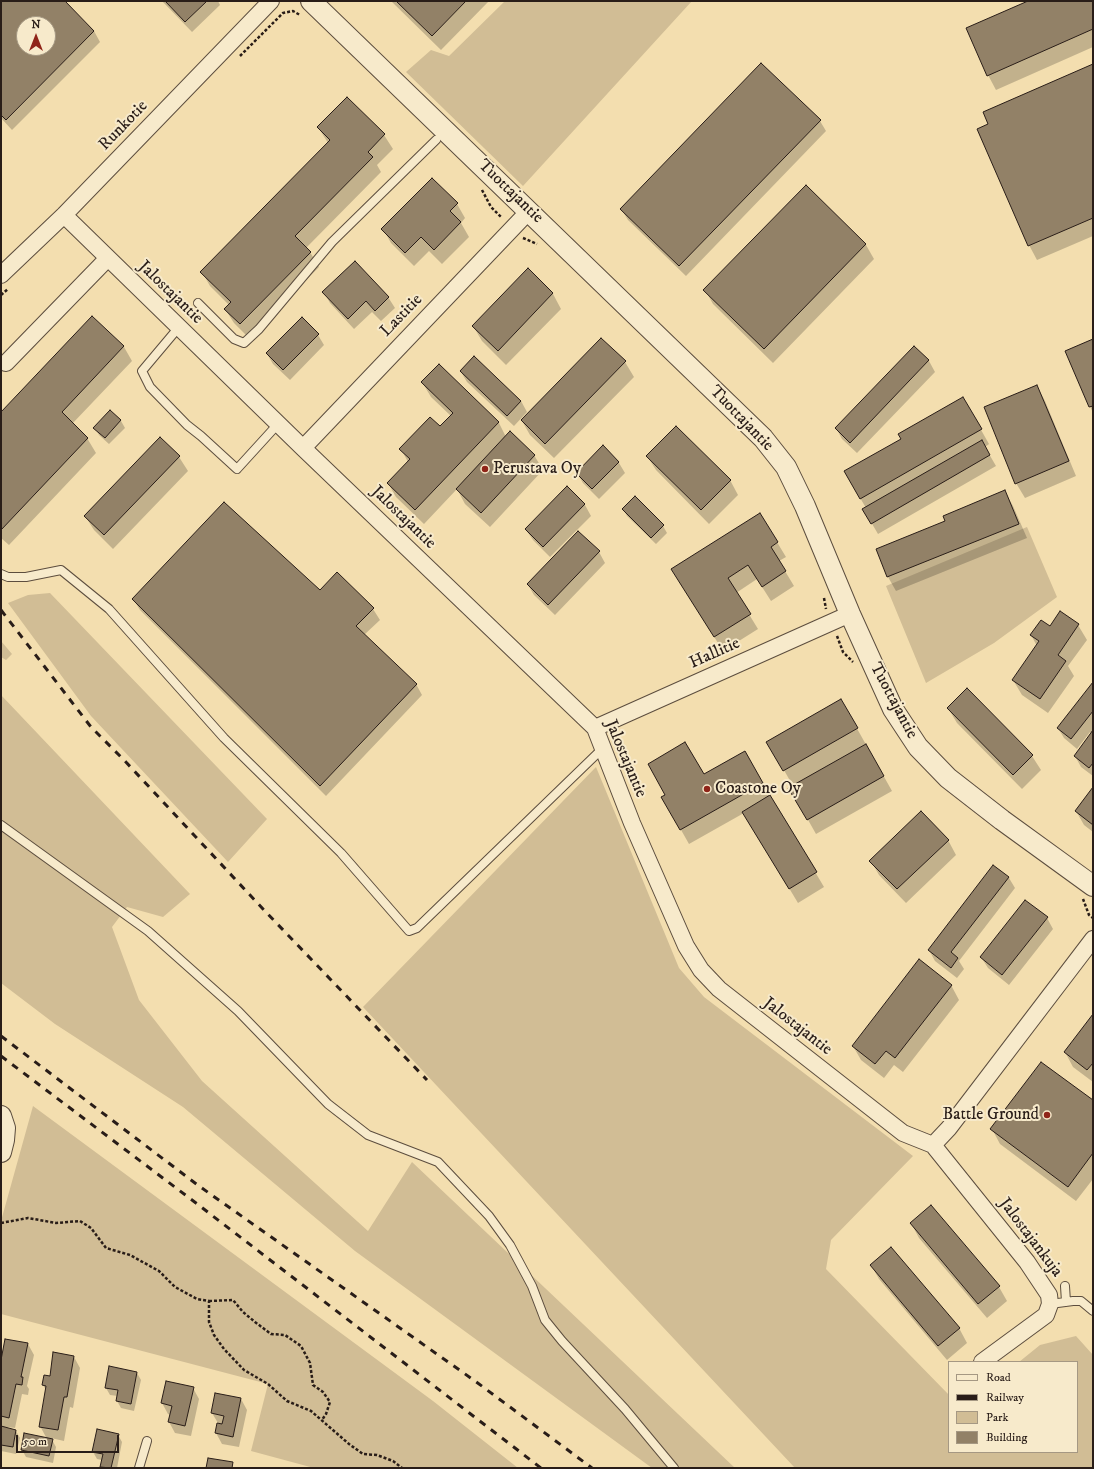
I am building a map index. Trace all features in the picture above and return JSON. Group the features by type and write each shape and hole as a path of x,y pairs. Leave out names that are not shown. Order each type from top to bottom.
{"street":[{"name":"Runkotie","path":"7,280 64,215 271,1"},
{"name":"Tuottajantie","path":"314,4 763,438 786,467 805,506 850,614 893,709 918,747 948,778 1002,820 1087,891"},
{"name":"Lastitie","path":"303,448 529,211"},
{"name":"Jalostajantie","path":"64,215 278,424 595,728 632,822 686,946 701,970 719,989 902,1133 933,1145"},
{"path":"6,363 108,258"},
{"name":"Hallitie","path":"595,728 850,614"},
{"path":"933,1145 949,1128 1093,939"},
{"path":"1,1152 4,1140 3,1122"},
{"name":"Jalostajankuja","path":"933,1145 1027,1262 1049,1295 1050,1304 1046,1314 983,1361"}],"lane":[{"path":"198,303 234,339 244,343 259,329 332,242 436,140"},
{"path":"178,327 142,371 150,387 187,425 236,469 278,424"},
{"path":"1,574 8,577 26,577 61,570 109,609 224,738 341,853 409,931 417,928 603,748"},
{"path":"1,825 148,931 238,1011 328,1104 368,1135 438,1162 489,1216 510,1245 532,1286 545,1320 562,1341 625,1408 674,1468"},
{"path":"1065,1286 1066,1302"},
{"path":"1050,1304 1081,1301 1093,1311"},
{"path":"139,1468 147,1441"}],"path":[{"path":"239,58 283,13 293,11 307,18 314,4"},
{"path":"479,185 491,207 525,239 542,246"},
{"path":"1,296 7,280"},
{"path":"824,597 826,609 843,652 855,664"},
{"path":"1087,891 1084,900 1089,915 1093,918"},
{"path":"1,1223 28,1218 56,1222 80,1221 91,1228 106,1248 130,1255 159,1271 175,1287 197,1299 209,1301 234,1300 243,1312 271,1334 285,1335 301,1346 310,1363 313,1385 323,1392 330,1402 326,1414 322,1420"},
{"path":"209,1301 209,1322 214,1335 224,1349 244,1370 268,1384 287,1401 311,1411 348,1444 363,1454 377,1455 394,1461 402,1468"}],"green space":[{"path":"505,1 692,1 523,186 406,72 431,50 449,56"},
{"path":"1027,527 1057,597 994,643 926,683 886,586"},
{"path":"50,593 267,819 228,862 91,716 8,603 28,595"},
{"path":"1,641 12,654 6,660 1,657"},
{"path":"1,695 190,894 163,917 127,907 112,927 139,1000 202,1081 368,1231 412,1162 735,1468 652,1468 355,1251 183,1107 55,1024 1,983"},
{"path":"596,767 679,968 704,997 913,1156 831,1240 826,1269 948,1394 948,1453 1078,1453 1078,1361 1020,1361 1040,1345 1076,1336 1093,1355 1093,1468 795,1468 363,1007"},
{"path":"33,1106 433,1401 518,1468 314,1468 251,1451 268,1384 1,1314 1,1221"}],"building":[{"path":"1,1 65,1 94,31 6,120 1,115"},
{"path":"165,1 207,1 185,22"},
{"path":"396,1 466,1 432,36"},
{"path":"1028,1 1093,1 1093,29 987,76 966,28"},
{"path":"761,63 821,120 679,266 620,209"},
{"path":"1093,64 1093,218 1028,246 977,129 988,124 983,112"},
{"path":"347,97 385,134 368,152 373,157 295,236 311,252 240,324 224,309 231,302 200,272 330,140 317,127"},
{"path":"432,178 458,203 450,211 461,222 434,250 421,237 405,253 381,229"},
{"path":"806,185 866,244 764,349 703,290"},
{"path":"355,261 389,297 375,311 366,301 348,319 322,292"},
{"path":"528,268 553,293 498,351 472,326"},
{"path":"92,316 124,346 62,412 88,438 1,530 1,412"},
{"path":"302,317 319,334 283,370 266,353"},
{"path":"601,338 626,361 545,444 521,420"},
{"path":"1093,339 1093,406 1089,407 1065,351"},
{"path":"914,346 929,360 850,443 835,428"},
{"path":"474,356 521,401 507,416 460,371"},
{"path":"439,364 499,422 415,510 387,483 410,459 399,449 430,417 440,426 453,413 421,382"},
{"path":"1037,385 1069,461 1015,484 984,407"},
{"path":"963,397 982,429 860,499 844,471 901,439 898,434"},
{"path":"110,410 121,420 105,438 93,428"},
{"path":"676,426 731,480 701,510 646,456"},
{"path":"510,431 535,455 481,513 456,489"},
{"path":"160,437 180,456 104,535 84,516"},
{"path":"982,440 990,455 871,524 862,509"},
{"path":"603,445 619,462 592,489 576,473"},
{"path":"567,486 585,504 543,547 525,529"},
{"path":"1005,490 1019,524 887,577 876,549 945,521 943,516"},
{"path":"635,496 664,525 651,538 622,509"},
{"path":"224,502 320,590 337,572 374,608 356,626 417,684 320,786 132,599"},
{"path":"760,513 778,542 771,547 786,571 762,587 748,565 728,578 751,614 714,637 671,569"},
{"path":"578,531 600,551 548,605 527,584"},
{"path":"1060,611 1079,624 1058,655 1066,661 1040,699 1012,680 1039,641 1030,635 1041,620 1050,626"},
{"path":"1093,682 1093,711 1071,739 1057,728"},
{"path":"967,688 1033,755 1013,775 947,708"},
{"path":"841,699 858,728 783,771 766,742"},
{"path":"1093,730 1093,763 1089,768 1074,756"},
{"name":"Coastone Oy","path":"685,742 704,774 745,751 763,783 680,830 661,797 665,795 648,764"},
{"path":"866,744 884,776 807,820 788,788"},
{"path":"1093,787 1093,825 1075,811"},
{"path":"770,795 817,872 789,889 742,812"},
{"path":"921,811 949,840 897,889 869,861"},
{"path":"993,865 1009,877 951,952 958,958 951,968 928,950"},
{"path":"1025,900 1048,917 1002,975 980,957"},
{"path":"919,959 952,985 895,1058 886,1051 875,1064 852,1046"},
{"path":"1093,1014 1093,1063 1087,1070 1064,1052"},
{"name":"Battle Ground","path":"1041,1062 1093,1100 1093,1153 1068,1187 990,1129"},
{"path":"931,1205 1000,1286 978,1304 910,1223"},
{"path":"891,1247 960,1328 938,1346 870,1265"},
{"path":"5,1339 28,1343 21,1377 23,1377 22,1385 16,1384 9,1418 1,1416 1,1360"},
{"path":"53,1352 74,1356 67,1397 64,1397 58,1430 39,1427 46,1386 42,1385 44,1375 50,1376"},
{"path":"109,1366 137,1372 131,1404 116,1401 118,1390 105,1388"},
{"path":"166,1381 194,1387 185,1426 168,1422 172,1406 161,1403"},
{"path":"215,1393 241,1398 233,1437 215,1433 217,1423 222,1424 224,1416 211,1413"},
{"path":"1,1426 16,1430 13,1447 1,1445"},
{"path":"97,1429 119,1434 111,1468 100,1467 103,1454 92,1452"},
{"path":"24,1433 53,1439 49,1456 21,1450"},
{"path":"208,1458 233,1462 232,1468 206,1468"}],"railway":[{"path":"1,610 91,727 427,1080"},
{"path":"1,1036 199,1186 475,1381 592,1468"},
{"path":"1,1056 192,1200 541,1468"}],"place":[{"name":"Perustava Oy","path":"485,469"},
{"name":"Coastone Oy","path":"707,789"},
{"name":"Battle Ground","path":"1047,1115"}]}
